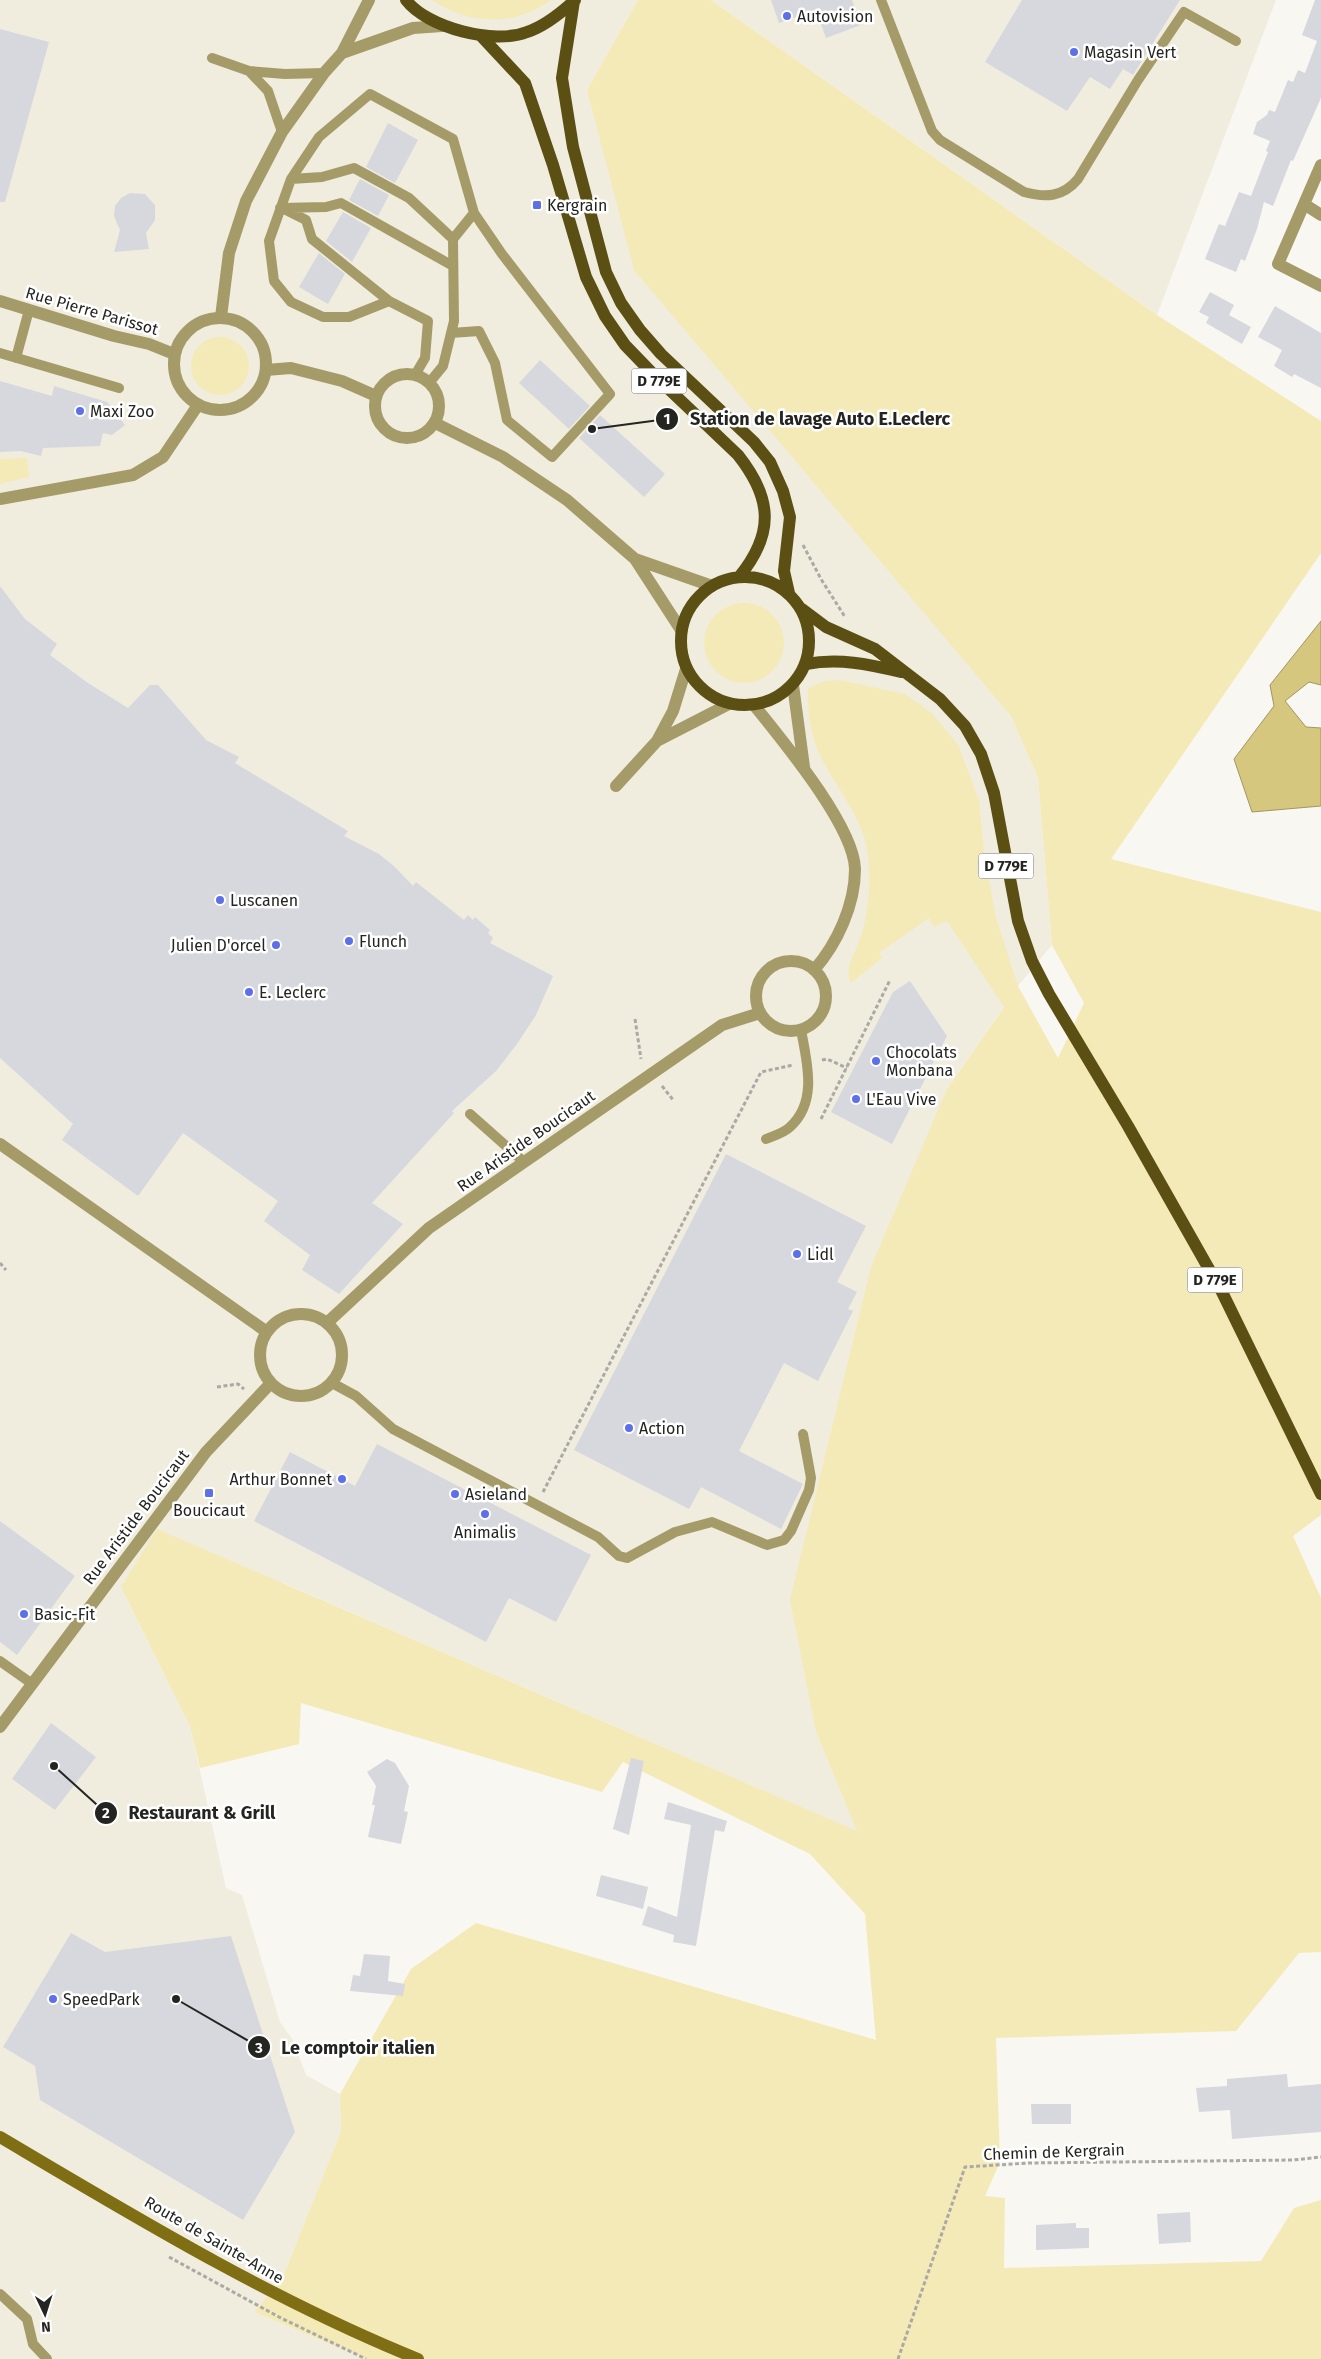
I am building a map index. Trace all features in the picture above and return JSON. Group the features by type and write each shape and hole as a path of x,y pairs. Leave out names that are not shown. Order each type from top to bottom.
{"main road":[{"path":"406,0 442,26 482,36 526,33 552,19 574,0"},
{"name":"D 779E","path":"574,0 562,78 573,147 606,272 621,303 640,330 661,354 754,442 770,462 783,491 790,517 784,571 789,593"},
{"name":"D 779E","path":"482,36 525,83 553,165 586,277 604,316 625,345 738,455 753,474 762,495 764,527 751,562 738,577"},
{"path":"738,577 766,580 789,593 802,609 810,636 806,664 793,684 776,698 754,705 729,704 711,696 697,684 686,669 681,650 681,630 687,612 698,597 712,586 738,577"},
{"name":"D 779E","path":"802,609 826,627 874,649 940,698 965,726 981,754 994,793 1018,922 1032,961 1049,994 1128,1126 1222,1292 1321,1494"},
{"name":"D 779E","path":"806,664 828,660 863,662 906,674"},
{"name":"Route de Sainte-Anne","path":"0,2136 273,2293 358,2335 418,2359"}],"street":[{"path":"221,317 228,254 246,201 282,132 324,74 342,53 369,0"},
{"path":"342,53 413,28 442,26"},
{"path":"1321,165 1278,264 1321,286"},
{"path":"1304,204 1321,215"},
{"name":"Rue Pierre Parissot","path":"0,301 114,336 149,344 174,354"},
{"path":"221,317 237,320 250,328 260,340 266,354 266,370 262,384 253,396 242,405 227,410 212,410 198,405 186,396 177,384 173,369 174,354 180,339 191,327 205,320 221,317"},
{"path":"266,370 291,368 342,381 376,396"},
{"path":"415,375 430,384 439,402 439,412 435,423 421,435 401,438 385,430 376,414 376,396 381,388 396,376 415,375"},
{"path":"0,499 133,475 163,457 198,405"},
{"path":"435,423 503,457 567,500 635,559 681,630"},
{"path":"635,559 712,586"},
{"path":"616,786 657,741 673,710 686,669"},
{"path":"793,684 804,767"},
{"path":"657,741 729,704"},
{"path":"754,705 804,767 844,830 855,868 849,912 823,959 814,970"},
{"path":"786,962 796,962 814,970 821,978 826,1000 818,1019 800,1030 789,1031 777,1028 768,1022 760,1013 757,1002 757,990 760,979 768,970 786,962"},
{"name":"Rue Aristide Boucicaut","path":"328,1322 430,1228 722,1025 760,1013"},
{"path":"0,1144 267,1332"},
{"path":"295,1314 328,1322 338,1335 343,1352 341,1368 332,1383 318,1393 302,1397 284,1393 271,1383 263,1371 260,1358 262,1344 267,1332 280,1320 295,1314"},
{"name":"Rue Aristide Boucicaut","path":"0,1726 206,1452 271,1383"}],"lane":[{"path":"881,0 932,131 940,140 1024,192 1036,196 1061,193 1070,189 1138,80 1184,12 1236,41"},
{"path":"212,58 249,71 285,74 324,74"},
{"path":"249,71 268,92 282,132"},
{"path":"389,301 349,317 323,317 291,302 274,281 269,241 290,179 319,137 370,94 453,139 474,213 502,254 610,394 552,457 507,420 495,363 479,331 451,333"},
{"path":"290,179 322,178 354,168 410,198 453,239"},
{"path":"280,208 326,206 342,203 453,266"},
{"path":"280,208 306,220 312,239 389,301 428,321 425,358 415,375"},
{"path":"430,384 443,366 454,321 453,239 474,213"},
{"path":"16,358 30,310"},
{"path":"0,353 119,388"},
{"path":"766,1140 789,1128 803,1113 808,1088 807,1062 800,1030"},
{"path":"470,1114 524,1162"},
{"path":"332,1383 356,1396 392,1429 598,1537 618,1556 627,1558 676,1532 712,1522 766,1545 776,1544 784,1540 791,1531 809,1490 811,1478 804,1434"},
{"path":"0,1661 31,1683"},
{"path":"0,2294 27,2320 33,2344 47,2359"}],"path":[{"path":"790,517 821,579 862,643"},
{"path":"821,1119 890,980"},
{"path":"635,1019 641,1060"},
{"path":"537,1504 761,1072 827,1059 847,1068"},
{"path":"666,1091 674,1101"},
{"path":"0,1263 6,1270"},
{"path":"217,1387 238,1384 257,1398"},
{"name":"Chemin de Kergrain","path":"898,2359 965,2167 1029,2163 1293,2160 1321,2157"}],"shaded area":[{"path":"0,0 638,0 587,90 1011,716 1038,778 1052,945 1018,986 947,1089 816,1732 858,1832 281,1582 121,1587 190,1726 226,1888 242,1895 280,2022 293,2040 306,2075 340,2094 341,2131 282,2279 254,2312 366,2359 0,2359"},
{"path":"432,0 551,0 537,9 522,15 492,20 461,14"},
{"path":"638,0 711,0 1157,315 1321,421 1321,553 1111,859 1321,912 1321,1515 1293,1536 1321,1598 1321,1952 1299,1953 1236,2031 996,2038 1000,2162 985,2196 1005,2198 1004,2268 1261,2261 1294,2208 1321,2200 1321,2359 366,2359 254,2312 282,2279 341,2131 340,2094 411,1969 476,1923 876,2040 865,1914 810,1854 623,1762 602,1792 301,1703 299,1744 200,1768 190,1726 121,1587 157,1529 857,1831 816,1732 790,1600 871,1267 947,1089 1004,1007 947,921 934,927 929,918 879,953 882,958 851,983 848,973 849,968 862,934 867,911 869,888 868,854 865,840 854,813 824,764 815,743 810,720 808,688 824,681 840,680 905,694 932,713 958,745 979,800 984,852 996,918 1018,986 1058,1058 1084,1003 1052,945 1038,778 1011,716 634,270 587,90"},
{"path":"711,0 1276,0 1157,315"},
{"path":"220,337 231,339 244,350 249,366 247,377 236,390 220,395 209,393 196,382 191,366 193,355 204,342"},
{"path":"27,458 29,477 0,484 0,459"},
{"path":"744,603 759,606 772,615 781,628 784,643 781,658 772,671 759,680 744,683 729,680 716,671 707,658 704,643 707,628 716,615 729,606"},
{"path":"1321,621 1321,685 1309,682 1285,701 1306,727 1321,728 1321,806 1252,812 1234,759 1274,706 1270,685"}],"building":[{"path":"771,0 852,0 861,25 826,38 816,10 779,23"},
{"name":"Magasin Vert","path":"1022,0 1180,0 1133,75 1123,69 1110,89 1090,77 1067,111 985,62"},
{"path":"1315,0 1321,0 1321,98 1293,161 1291,160 1273,206 1264,202 1257,229 1245,261 1241,259 1236,272 1205,259 1219,224 1225,226 1239,192 1251,196 1268,152 1266,151 1270,141 1253,134 1257,122 1267,115 1269,110 1275,112 1288,80 1293,82 1298,70 1305,73 1317,41 1302,35"},
{"path":"0,29 49,42 5,202 0,202"},
{"path":"388,123 418,140 395,183 366,167"},
{"path":"360,179 389,195 378,216 349,200"},
{"path":"130,193 145,194 155,205 155,220 146,233 149,249 114,252 120,230 114,216 115,206 121,198"},
{"path":"343,212 371,228 352,262 326,241"},
{"path":"319,253 345,274 328,304 299,287"},
{"path":"1210,292 1234,305 1229,315 1251,327 1242,344 1206,323 1209,317 1199,312"},
{"path":"1275,306 1321,333 1321,388 1294,374 1292,377 1274,366 1282,350 1258,337"},
{"path":"540,360 590,406 569,429 519,383"},
{"path":"0,381 52,396 54,386 107,402 125,425 112,435 103,433 100,446 43,448 41,456 21,451 0,452"},
{"path":"600,415 665,474 644,497 579,438"},
{"name":"Luscanen","path":"0,586 25,619 57,644 50,655 88,683 128,708 150,685 158,685 206,740 239,757 235,763 348,831 344,836 379,854 413,886 416,882 464,920 468,915 473,920 475,917 490,930 488,933 493,938 490,943 553,976 536,1015 496,1071 452,1111 454,1113 372,1203 403,1224 339,1294 302,1270 310,1255 264,1221 278,1201 183,1133 138,1196 62,1140 73,1124 0,1058"},
{"path":"910,981 947,1036 892,1144 831,1112 893,992"},
{"path":"726,1154 866,1226 837,1282 857,1292 848,1309 853,1311 818,1381 784,1363 739,1451 803,1484 781,1529 701,1487 689,1509 574,1450"},
{"path":"377,1444 591,1555 556,1622 509,1598 486,1642 254,1521 290,1452 355,1486"},
{"name":"Basic-Fit","path":"0,1521 75,1576 17,1655 0,1642"},
{"path":"51,1723 96,1757 55,1810 12,1779"},
{"path":"631,1758 644,1761 629,1835 613,1829"},
{"path":"387,1759 395,1763 409,1786 404,1811 408,1812 401,1844 368,1837 375,1805 372,1805 376,1786 367,1772"},
{"path":"668,1802 727,1821 724,1832 715,1830 696,1946 673,1942 674,1935 642,1925 648,1906 677,1917 691,1825 664,1819"},
{"path":"601,1875 648,1887 643,1909 596,1896"},
{"path":"71,1933 105,1952 231,1936 295,2132 243,2220 40,2100 35,2066 3,2047"},
{"path":"364,1954 390,1956 388,1981 405,1984 403,1996 350,1991 353,1975 360,1976"},
{"path":"1287,2074 1288,2087 1321,2084 1321,2132 1232,2139 1230,2110 1199,2112 1196,2088 1227,2086 1227,2079"},
{"path":"1031,2104 1071,2104 1071,2124 1032,2124"},
{"path":"1190,2212 1191,2242 1159,2244 1157,2214"},
{"path":"1076,2223 1076,2228 1089,2228 1089,2248 1036,2250 1036,2225"}],"place":[{"name":"Autovision","path":"787,16"},
{"name":"Magasin Vert","path":"1074,52"},
{"name":"Kergrain","path":"537,205"},
{"name":"Maxi Zoo","path":"80,411"},
{"name":"Station de lavage Auto E.Leclerc","path":"592,429"},
{"name":"Luscanen","path":"220,900"},
{"name":"Flunch","path":"349,941"},
{"name":"Julien D'orcel","path":"276,945"},
{"name":"E. Leclerc","path":"249,992"},
{"name":"Chocolats Monbana","path":"876,1061"},
{"name":"L'Eau Vive","path":"856,1099"},
{"name":"Lidl","path":"797,1254"},
{"name":"Action","path":"629,1428"},
{"name":"Arthur Bonnet","path":"342,1479"},
{"name":"Boucicaut","path":"209,1493"},
{"name":"Asieland","path":"455,1494"},
{"name":"Animalis","path":"485,1514"},
{"name":"Basic-Fit","path":"24,1614"},
{"name":"Restaurant & Grill","path":"54,1766"},
{"name":"SpeedPark","path":"53,1999"},
{"name":"Le comptoir italien","path":"176,1999"}]}
